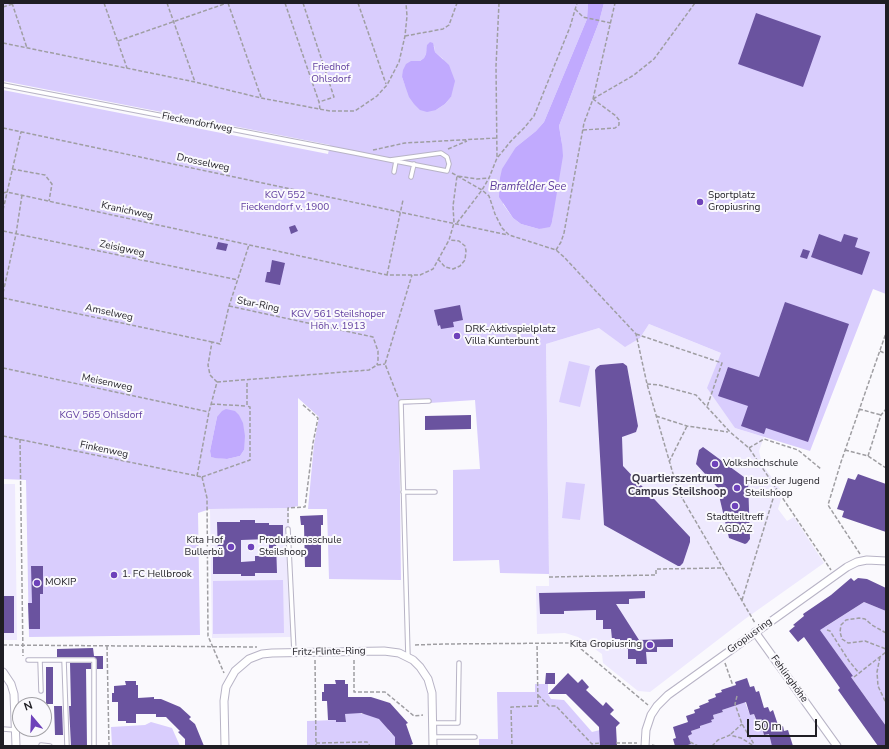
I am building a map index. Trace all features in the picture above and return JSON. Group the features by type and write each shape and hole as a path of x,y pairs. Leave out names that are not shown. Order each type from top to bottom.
{"street":[{"name":"Gropiusring","path":"645,745 646,730 649,720 660,702 852,564 872,559 886,560"},
{"name":"Fehlinghöhe","path":"757,631 837,746"},
{"name":"Fritz-Flinte-Ring","path":"225,746 225,696 228,683 238,667 253,657 267,653 389,651 408,657 420,667 428,679 432,693 433,746"},
{"path":"3,672 11,684 14,697"}],"lane":[{"name":"Fieckendorfweg","path":"3,85 446,170"},
{"name":"Fieckendorfweg","path":"390,160 441,153"},
{"path":"441,153 449,159 449,164 446,170"},
{"path":"394,172 396,161"},
{"path":"411,177 414,164"},
{"path":"408,657 401,402 429,402"},
{"path":"403,492 435,492"},
{"path":"288,529 294,652"},
{"path":"28,660 94,660 94,746"},
{"path":"40,660 41,691"},
{"path":"64,660 67,746"},
{"path":"433,723 458,724 459,663"},
{"path":"433,737 476,737"},
{"path":"41,745 50,746"}],"path":[{"path":"3,7 16,3"},
{"path":"104,3 127,68"},
{"path":"167,3 195,82"},
{"path":"118,41 228,3 262,98"},
{"path":"285,3 320,108"},
{"path":"303,3 334,97 319,102"},
{"path":"358,3 387,85"},
{"path":"3,43 195,82 262,98 330,111 355,111 377,96 387,85 399,62 405,36 407,16 406,3"},
{"path":"405,36 443,29 449,25 457,3"},
{"path":"497,158 496,66 500,3"},
{"path":"449,240 462,243 466,251 465,260 460,266 453,269 445,267 438,259 449,240 456,223 482,190 489,178 497,158 534,116 570,27 577,3"},
{"path":"615,3 593,99 588,110 583,130 564,233 556,250 578,271 636,334 722,363 707,407"},
{"path":"593,99 634,75 654,59 695,3"},
{"path":"12,4 27,48"},
{"path":"575,9 583,17 611,23"},
{"path":"583,130 615,128 619,125 619,120 616,116 593,99"},
{"name":"Drosselweg","path":"3,128 456,223 509,235 556,250"},
{"path":"3,210 21,132"},
{"path":"369,150 405,143 497,138"},
{"path":"441,153 468,140"},
{"path":"12,169 45,175 52,184 49,201"},
{"path":"446,170 482,190 489,196 495,214 502,228 509,235"},
{"path":"457,176 477,179 489,178"},
{"path":"456,223 453,206 457,176"},
{"name":"Kranichweg","path":"3,193 7,192 387,275 420,275 433,269 438,259"},
{"path":"3,293 16,234 22,196"},
{"path":"387,275 403,200"},
{"name":"Zeisigweg","path":"3,231 238,280"},
{"path":"249,244 229,306 220,344 212,342 208,365 210,375 217,382 369,370 377,365 385,364"},
{"path":"401,402 385,364 412,275"},
{"name":"Amselweg","path":"3,298 212,342"},
{"name":"Star-Ring","path":"229,306 373,337 378,351 377,365"},
{"path":"865,560 828,505 845,450 886,333"},
{"path":"636,334 647,384 678,492 742,600 757,631"},
{"path":"880,352 886,354"},
{"name":"Meisenweg","path":"3,368 209,412"},
{"path":"228,683 208,636 207,498 202,477 250,460 250,408 247,406 247,380"},
{"path":"197,476 209,412 217,382"},
{"path":"647,384 659,385 696,395 730,432 749,448 835,575"},
{"path":"211,404 247,406"},
{"path":"288,529 288,508 306,507 312,443 318,418 302,404"},
{"path":"859,409 881,415"},
{"path":"868,456 881,415 886,409"},
{"path":"656,416 687,426 730,432"},
{"path":"669,462 687,426"},
{"name":"Finkenweg","path":"3,436 202,477"},
{"path":"749,448 764,439 798,450 821,469"},
{"path":"20,440 23,660"},
{"path":"845,450 868,456 886,468"},
{"path":"742,600 776,489"},
{"path":"549,577 656,575 656,569 723,568"},
{"path":"886,633 865,619 859,618 846,620 841,625 840,632 842,639 848,643 865,641 886,649"},
{"path":"827,630 830,631 849,661 860,673"},
{"path":"496,746 512,746 511,707 538,706 537,643"},
{"path":"107,646 109,746"},
{"path":"316,652 316,745 367,742 370,746"},
{"path":"354,652 354,692 385,692 414,716 433,715"},
{"path":"854,678 886,652"},
{"path":"723,656 733,686"},
{"path":"880,657 877,672 878,686 886,703"},
{"path":"538,695 549,706 556,706 592,744 600,744"},
{"path":"736,696 735,704 742,724 755,746"},
{"path":"712,746 718,740 730,735 742,724"},
{"path":"730,735 741,738 755,746"},
{"path":"690,742 698,746"},
{"path":"616,743 645,745"}],"shaded area":[{"path":"649,324 721,353 735,428 764,437 759,451 762,464 783,493 778,509 787,521 794,517 824,563 745,619 650,692 638,691 603,663 602,654 578,637 565,633 537,634 536,586 549,586 546,344 599,328 640,338"},
{"path":"3,484 15,484 17,640 3,640"},
{"name":"Produktionsschule Steilshoop","path":"289,508 291,637 212,638 210,509"}],"green space":[{"path":"3,3 588,3 587,19 544,122 536,131 516,147 503,204 513,218 521,224 539,229 552,222 562,144 559,126 599,22 604,3 886,3 886,294 873,289 810,451 735,428 707,388 721,353 649,324 640,338 625,347 599,328 546,344 549,574 500,573 499,560 453,561 453,470 480,469 475,400 399,405 401,580 329,579 327,509 308,509 314,444 319,417 298,398 298,506 289,508 210,509 198,513 200,635 29,637 26,480 3,479 3,90 328,154 330,145 3,81","holes":["434,46 435,52 443,59 451,97 445,104 436,110 405,85 402,77 412,61 420,61 424,58 427,49","217,417 244,450 240,456 227,459 211,457 210,451"]},
{"path":"569,361 590,366 580,407 559,402"},
{"path":"566,482 585,484 580,520 562,518"},
{"path":"283,580 284,633 213,634 213,581"},
{"path":"864,602 886,611 886,726 851,677 853,676 821,632 818,634 821,623 825,627"},
{"path":"535,684 548,684 548,694 551,699 564,700 592,732 600,730 600,746 479,746 479,739 498,739 497,692 535,692"},
{"path":"745,702 750,715 754,714 756,722 760,721 764,735 769,734 771,742 777,746 687,746 691,744 688,736 692,734 691,731 711,722 711,720 714,719 713,715 723,712 722,710"},
{"path":"361,711 361,714 380,716 390,728 388,730 392,734 394,733 398,741 395,742 395,746 307,746 307,721 336,720 337,722 346,722 345,714"},
{"path":"151,722 172,728 180,746 112,746 111,727 145,725"}],"water":[{"name":"Bramfelder See","path":"588,3 604,3 599,22 559,126 563,156 552,222 550,227 539,229 521,224 513,218 499,197 500,178 502,169 516,147 536,131 544,122 587,19"},
{"path":"430,42 433,43 435,52 449,65 455,81 451,97 445,104 436,110 427,112 420,110 409,97 402,77 406,64 411,61 420,61 424,58 427,45"},
{"path":"226,409 235,411 243,423 245,436 244,450 240,456 227,459 211,457 210,451 217,417"}],"building":[{"path":"756,13 821,36 803,87 738,64"},
{"path":"295,225 298,231 291,234 289,227"},
{"path":"819,234 841,242 844,234 858,238 855,247 870,252 862,275 811,257"},
{"path":"218,242 228,244 226,251 216,249"},
{"path":"803,249 810,251 807,259 800,257"},
{"path":"272,260 285,263 280,285 265,282 267,272 270,272"},
{"path":"785,302 849,324 808,442 766,428 764,434 741,426 748,406 718,396 728,367 759,377"},
{"path":"460,305 463,320 453,322 454,327 441,329 440,325 438,326 434,310"},
{"path":"623,363 627,366 638,426 636,432 622,437 623,466 690,537 690,542 683,563 680,566 604,525 595,370 600,365"},
{"path":"471,415 471,429 425,430 425,416"},
{"path":"703,447 748,480 750,539 745,544 729,538 717,487 696,464 699,450"},
{"path":"858,474 886,484 886,532 842,517 844,511 837,509 848,478 855,480"},
{"path":"323,515 323,525 321,525 321,567 305,567 304,525 301,525 300,516"},
{"path":"240,520 255,520 255,523 283,525 283,542 276,542 277,573 255,573 255,576 241,576 241,574 213,574 213,557 218,557 217,522 240,522","holes":["269,539 269,556 255,556 255,561 241,562 241,540"]},
{"path":"31,566 43,566 43,594 40,594 40,629 29,629 28,603 32,603"},
{"path":"851,578 854,581 858,578 867,579 886,588 886,611 864,602 820,630 886,726 886,746 878,746 838,690 840,688 804,637 798,642 789,631 795,626 793,625 804,616 803,614 831,595"},
{"path":"645,591 645,598 629,599 629,604 616,604 639,640 673,639 673,647 657,647 657,652 646,652 647,664 636,664 636,659 628,659 628,649 620,649 620,639 612,639 611,629 603,629 603,620 596,620 596,610 564,611 564,614 540,614 539,593"},
{"path":"3,596 14,596 14,633 3,633"},
{"path":"93,648 94,656 103,656 103,669 97,669 97,660 94,657 57,657 57,649"},
{"path":"70,663 91,663 91,669 86,669 87,746 71,746 69,706 71,706"},
{"path":"46,667 53,667 53,704 52,697 46,697"},
{"path":"546,673 555,673 555,684 545,684"},
{"path":"568,673 578,683 582,679 589,687 586,690 603,706 606,702 614,710 610,714 620,723 616,727 617,746 600,746 599,727 566,694 548,694"},
{"path":"747,678 750,687 754,686 756,692 759,691 764,708 768,707 770,712 773,710 779,728 783,726 784,731 788,730 793,746 772,746 769,734 764,735 760,721 757,722 754,714 750,715 746,702 722,710 723,712 713,715 714,719 711,720 712,722 691,731 692,734 688,736 691,744 685,746 675,746 673,739 676,738 673,727 688,722 686,716 695,713 694,710 709,702 708,700 716,697 715,694 722,692 721,690 736,685 735,682"},
{"path":"335,680 345,680 345,684 348,684 348,697 371,697 390,703 408,723 406,724 413,744 408,746 395,746 395,737 379,719 361,713 345,714 346,722 328,720 327,701 322,701 322,692 324,692 324,684 336,684"},
{"path":"125,681 136,681 136,685 138,685 138,698 154,697 154,699 161,699 180,707 191,717 189,719 195,724 204,746 185,746 185,739 178,732 180,731 166,717 156,717 156,714 136,714 136,723 118,721 118,702 112,702 112,693 114,693 114,686 126,685"},
{"path":"54,706 62,706 63,735 55,735"}],"place":[{"name":"Sportplatz Gropiusring","path":"700,202"},
{"name":"DRK-Aktivspielplatz Villa Kunterbunt","path":"457,336"},
{"name":"Volkshochschule","path":"715,464"},
{"name":"Haus der Jugend Steilshoop","path":"737,488"},
{"name":"Stadtteiltreff AGDAZ","path":"735,506"},
{"name":"Kita Hof Bullerbü","path":"231,547"},
{"name":"Produktionsschule Steilshoop","path":"251,547"},
{"name":"1. FC Hellbrook","path":"114,575"},
{"name":"MOKIP","path":"37,583"},
{"name":"Kita Gropiusring","path":"650,645"}],"district":[{"name":"Quartierszentrum Campus Steilshoop","path":"677,485"}],"park label":[{"name":"Friedhof Ohlsdorf","path":"331,74"},
{"name":"KGV 552 Fieckendorf v. 1900","path":"285,202"},
{"name":"KGV 561 Steilshoper Höh v. 1913","path":"338,320"},
{"name":"KGV 565 Ohlsdorf","path":"101,416"}]}
